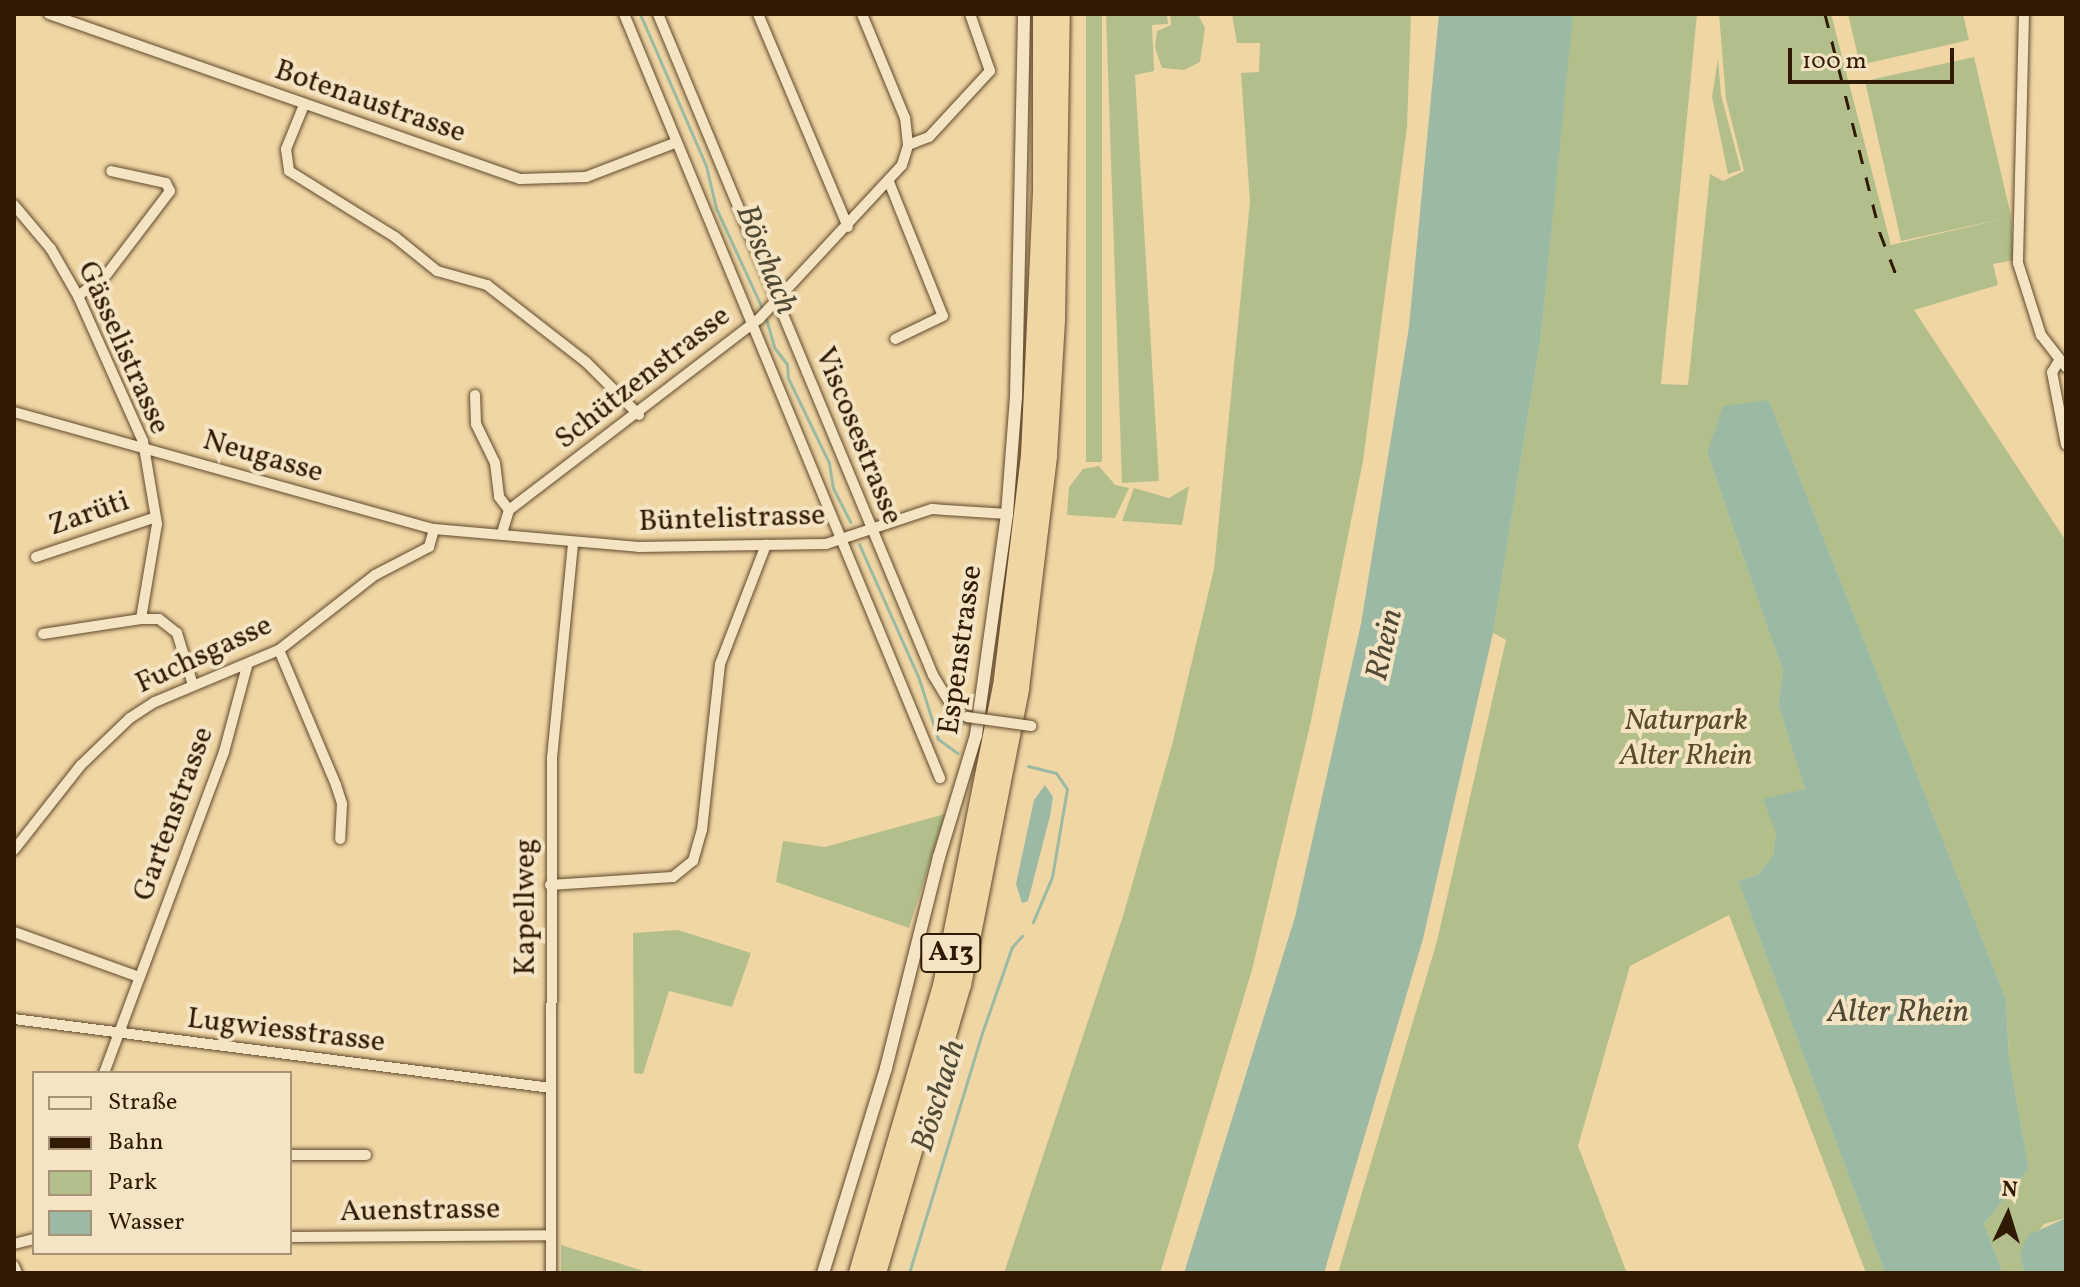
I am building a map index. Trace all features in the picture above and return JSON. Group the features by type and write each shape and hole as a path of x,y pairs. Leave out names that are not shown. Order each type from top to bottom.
{"highway":[{"name":"A13","path":"859,1273 943,986 1003,687 1033,426 1043,188 1043,14"},
{"name":"A13","path":"876,1273 961,985 1021,674 1047,455 1055,320 1060,14"}],"street":[{"name":"Botenaustrasse","path":"49,14 520,179 586,177 677,142"},
{"path":"624,14 755,321 840,540 940,778"},
{"name":"Viscosestrasse","path":"658,14 869,528 933,675 952,707 967,717 1031,726"},
{"path":"758,14 848,227"},
{"path":"862,14 905,118 908,145 929,137 990,71 970,14"},
{"name":"Espenstrasse","path":"823,1273 886,1068 939,857 968,771 1007,514 1021,324 1024,14"},
{"path":"2024,14 2018,263 2041,335 2062,364 2052,372 2066,445"},
{"path":"304,105 286,149 289,171 395,237 437,271 487,285 586,362 639,415"},
{"name":"Schützenstrasse","path":"509,510 639,415 776,302 889,182 908,145"},
{"path":"78,296 107,274 170,191 166,183 111,171"},
{"path":"889,182 943,316 895,339"},
{"name":"Gässelistrasse","path":"14,205 51,249 78,296 144,448 156,517 141,619"},
{"path":"475,395 476,424 495,463 499,497 509,510 502,533"},
{"name":"Neugasse","path":"14,412 434,529 502,533"},
{"name":"Büntelistrasse","path":"502,533 573,542 766,545 840,540 869,528 945,508 1007,514"},
{"name":"Zarüti","path":"36,557 156,517"},
{"name":"Fuchsgasse","path":"14,850 111,735 155,702 279,650 375,575 429,547 434,529"},
{"name":"Kapellweg","path":"551,1273 550,885 554,729 573,542"},
{"path":"550,885 673,877 693,861 702,830 720,664 766,545"},
{"path":"43,634 159,619 177,633 193,685"},
{"path":"279,650 336,785 342,804 340,839"},
{"name":"Gartenstrasse","path":"105,1071 224,752 247,666"},
{"path":"14,932 139,977"},
{"name":"Lugwiesstrasse","path":"14,1019 551,1088"},
{"path":"292,1155 366,1155"},
{"name":"Auenstrasse","path":"292,1237 551,1235"},
{"path":"14,1266 17,1273"}],"green space":[{"path":"1086,14 1102,14 1102,462 1086,462"},
{"path":"1106,14 1167,14 1168,24 1152,25 1154,71 1135,75 1159,481 1122,483"},
{"path":"1170,14 1198,14 1205,28 1200,62 1184,70 1162,68 1155,47 1157,31 1171,25"},
{"path":"1232,14 1411,14 1407,127 1363,461 1311,721 1252,970 1160,1273 1004,1273 1123,916 1172,745 1214,569 1250,202 1241,73 1259,72 1260,43 1237,43"},
{"name":"Naturpark Alter Rhein","path":"1572,14 1697,14 1661,384 1688,385 1710,174 1723,181 1744,171 1726,99 1719,14 1831,14 1891,245 2006,218 1901,241 1865,81 1974,57 2011,216 2014,260 1993,264 1998,285 1914,310 2066,541 2066,1218 2044,1224 2020,1254 2024,1273 2003,1273 1984,1224 2029,1169 2009,1058 2006,999 1769,400 1707,453 1783,672 1778,705 1805,789 1776,833 1773,855 1759,874 1738,881 1885,1273 1866,1273 1729,915 1630,966 1578,1146 1627,1273 1338,1273 1437,941 1506,640 1493,633 1541,336"},
{"path":"1848,14 1963,14 1969,40 1860,65"},
{"path":"1718,58 1721,95 1741,170 1728,174 1712,97"},
{"path":"1099,466 1115,485 1129,488 1115,518 1067,515 1069,487 1083,469"},
{"path":"1189,486 1182,525 1122,521 1134,488 1169,498"},
{"path":"945,814 909,928 776,882 783,841 825,847"},
{"path":"678,930 751,953 732,1007 669,991 643,1074 634,1073 633,933"},
{"path":"561,1245 650,1273 561,1273"}],"water":[{"name":"Rhein","path":"1439,14 1573,14 1541,336 1493,633 1423,939 1324,1273 1184,1273 1295,917 1361,624 1409,327"},
{"name":"Alter Rhein","path":"1769,400 2006,999 2009,1058 2029,1169 1984,1224 2003,1273 1885,1273 1738,881 1759,874 1773,855 1776,833 1763,799 1805,789 1778,705 1783,672 1707,453 1723,406"},
{"path":"1045,785 1053,797 1050,816 1028,901 1022,903 1016,884 1034,800"},
{"path":"2066,1218 2066,1273 2024,1273 2020,1254 2028,1235"}],"waterway":[{"name":"Böschach","path":"640,14 706,166 716,208 762,308"},
{"name":"Böschach","path":"765,315 774,347 787,364 788,378 829,463 833,488 850,522"},
{"name":"Böschach","path":"859,544 919,679 938,739 957,753"},
{"name":"Böschach","path":"1028,766 1056,773 1067,789 1052,877 1033,922"},
{"name":"Böschach","path":"909,1273 982,1033 1012,947 1022,936"}],"railway":[{"path":"1825,14 1880,233 1897,277"}]}
